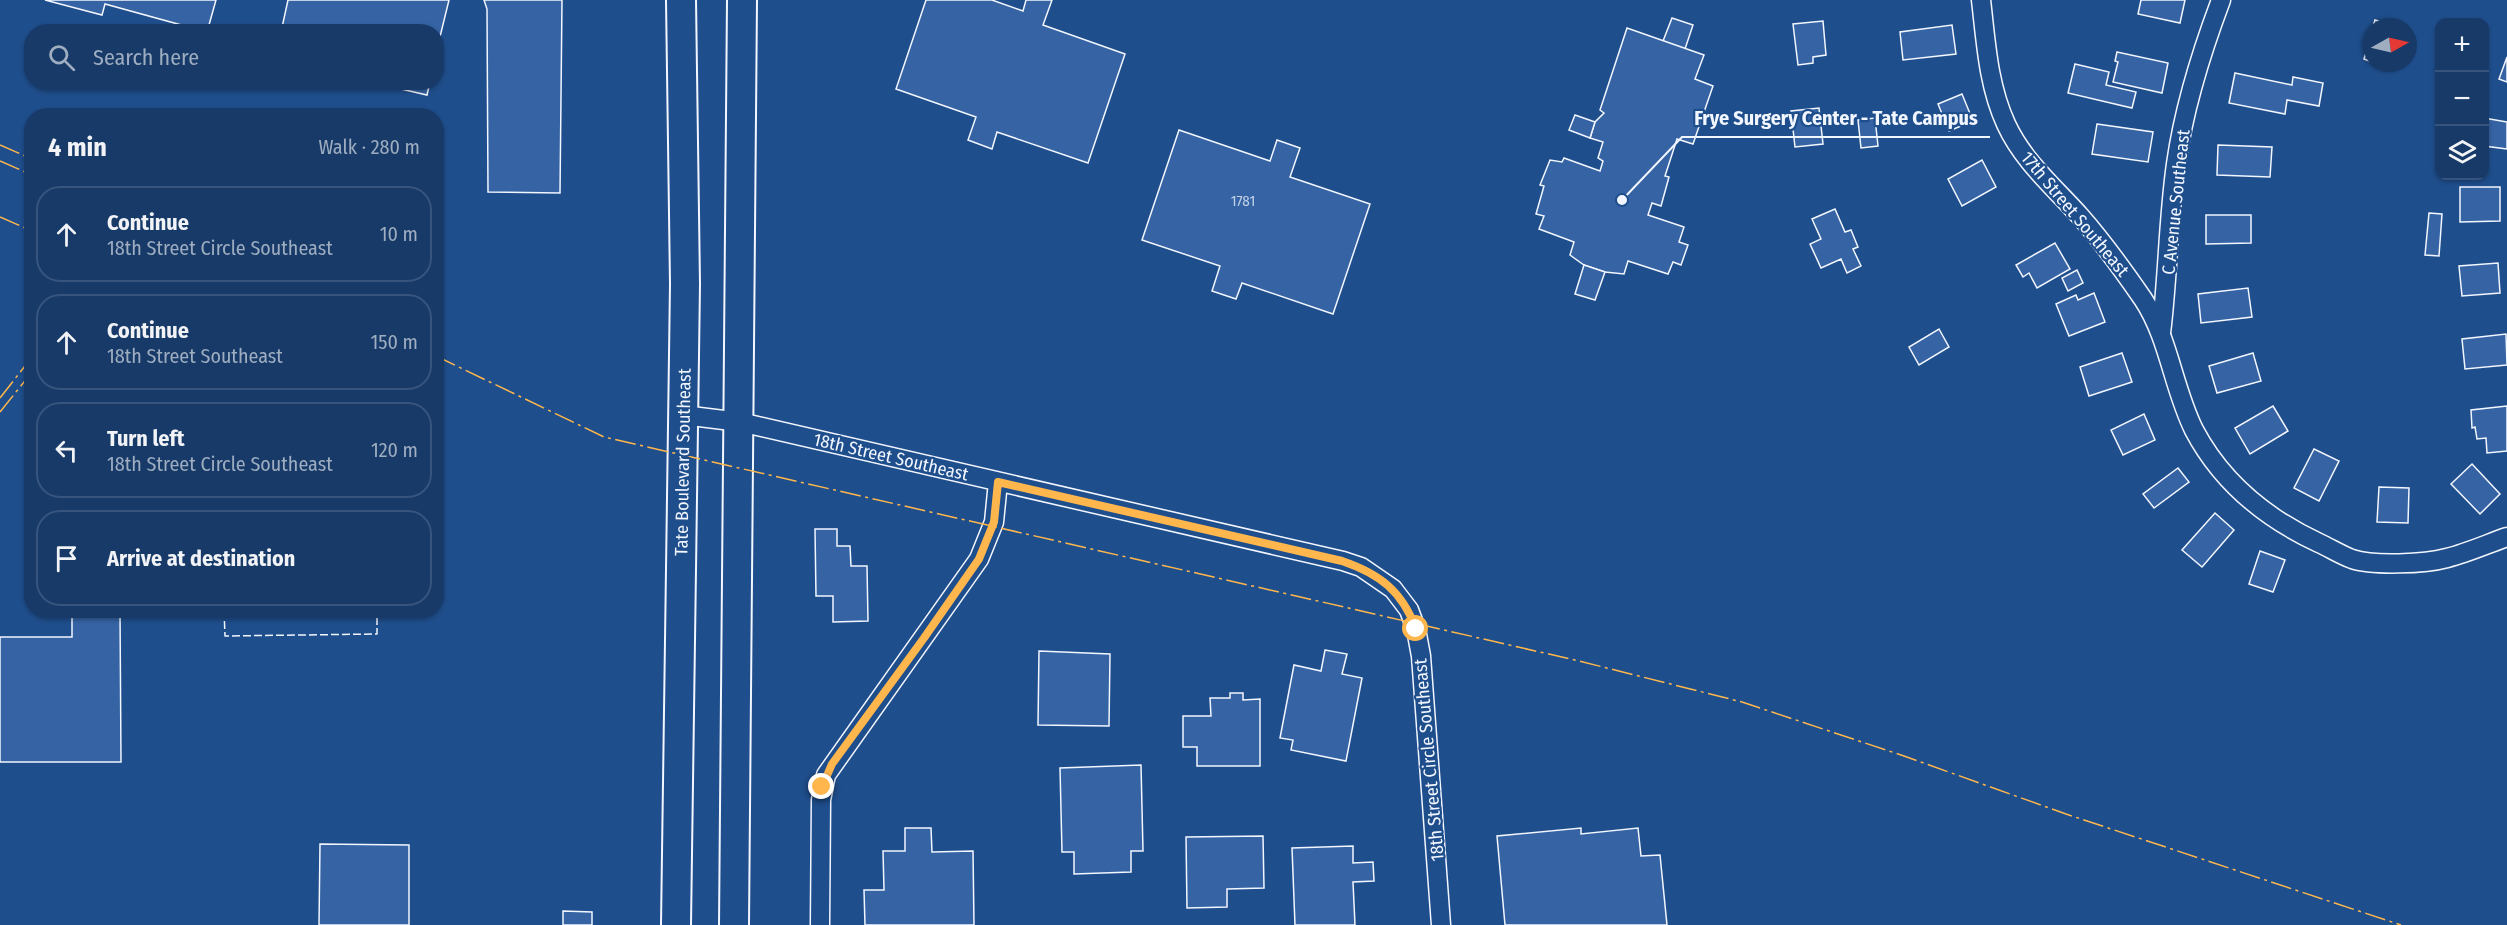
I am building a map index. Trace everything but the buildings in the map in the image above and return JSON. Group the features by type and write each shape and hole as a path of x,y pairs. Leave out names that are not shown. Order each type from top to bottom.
{"main road":[{"name":"Tate Boulevard Southeast","path":"676,925 686,284 681,0"},
{"path":"734,925 742,0"}],"street":[{"name":"17th Street Southeast","path":"1981,0 1994,93 2006,124 2019,148 2037,172 2118,262 2151,311 2193,428 2211,458 2233,486 2259,510 2289,529 2354,559 2388,563 2446,559 2507,537"},
{"name":"C Avenue Southeast","path":"2161,337 2176,162 2186,111 2205,43 2221,0"},
{"name":"18th Street Southeast","path":"683,415 740,422 1342,561 1376,576 1402,600"},
{"path":"820,925 821,800 826,775 979,559 994,522 998,482"},
{"name":"18th Street Circle Southeast","path":"1402,600 1409,610 1416,629 1421,656 1441,925"}],"fence":[{"path":"224,618 225,636 377,634 377,618"}],"power":[{"path":"0,145 24,156"},
{"path":"0,161 24,172"},
{"path":"0,217 24,228"},
{"path":"444,360 604,437 1579,661 1742,702 1904,756 2066,814 2401,925"},
{"path":"0,398 24,367"},
{"path":"0,412 24,382"}],"place":[{"name":"Frye Surgery Center - Tate Campus","path":"1622,200"}],"route":[{"path":"822,787 832,764 979,559 994,522 998,482 1361,567 1376,576 1402,600 1409,610 1416,629"}]}
